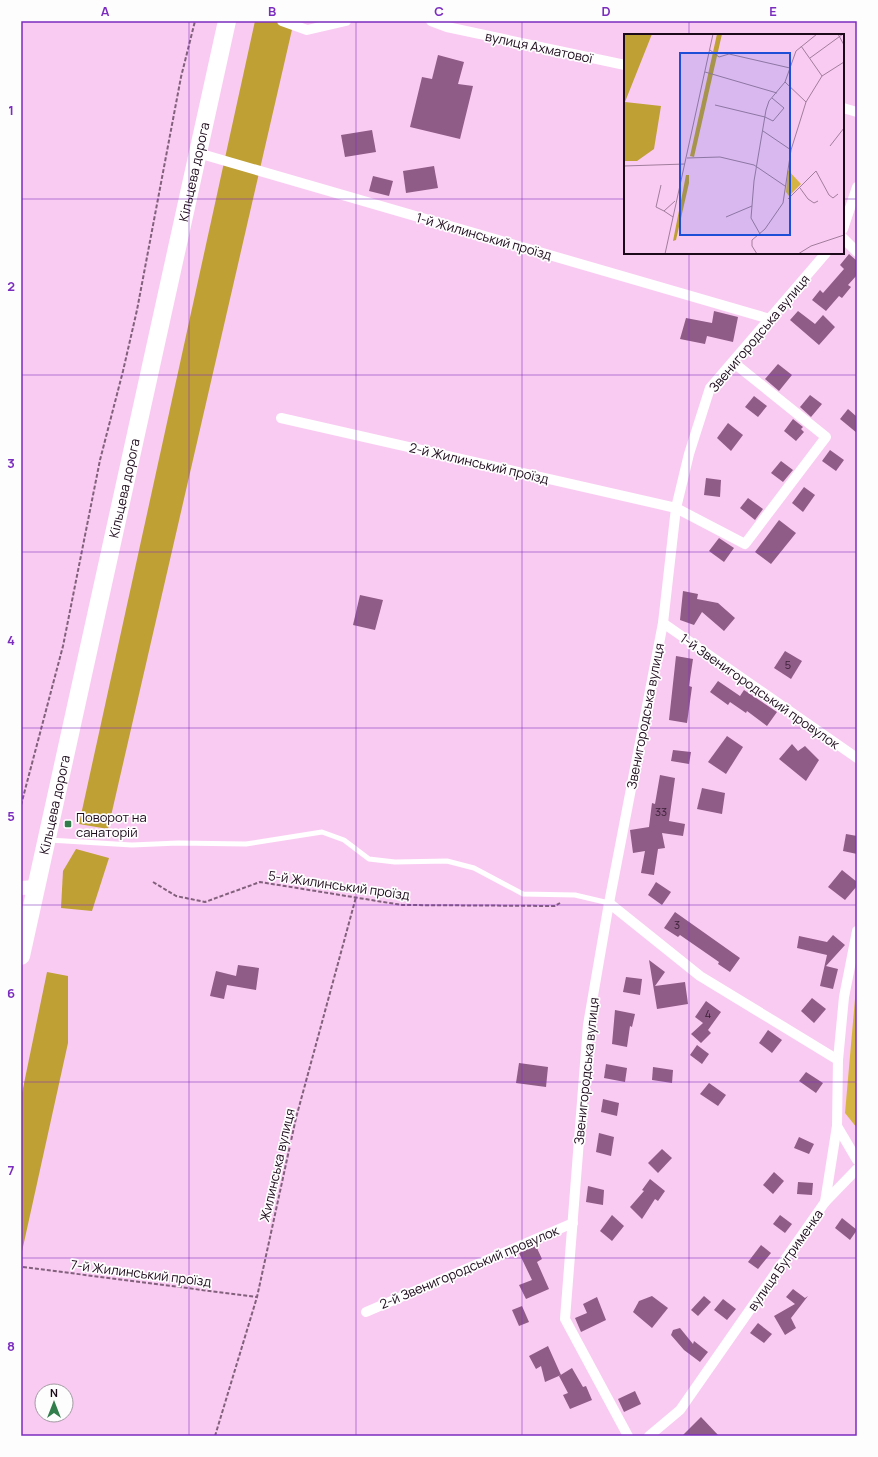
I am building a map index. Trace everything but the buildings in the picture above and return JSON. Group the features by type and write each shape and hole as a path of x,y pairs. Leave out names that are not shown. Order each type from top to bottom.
{"highway":[{"name":"Кільцева дорога","path":"21,956 29,888 47,840 227,21"}],"street":[{"path":"282,21 307,30 346,21"},
{"name":"вулиця Ахматової","path":"431,21 447,27 624,65"},
{"path":"844,108 857,112"},
{"name":"1-й Жилинський проїзд","path":"198,153 770,319"},
{"path":"844,226 857,187"},
{"path":"844,239 857,252"},
{"name":"Звенигородська вулиця","path":"573,1223 588,1025 608,903 663,623 676,508 689,454 710,388 734,362 825,254"},
{"name":"2-й Жилинський проїзд","path":"281,418 676,508 745,544 826,437 734,362"},
{"name":"1-й Звенигородський провулок","path":"663,623 857,758"},
{"path":"608,903 700,976 838,1060"},
{"name":"вулиця Бугрименка","path":"649,1436 680,1410 825,1202 837,1126 838,1060 844,997 857,931"},
{"path":"837,1126 857,1160"},
{"path":"825,1202 857,1169"},
{"path":"573,1223 565,1319 628,1436"},
{"name":"2-й Звенигородський провулок","path":"366,1312 573,1223"}],"lane":[{"path":"47,840 132,845 178,843 246,844 322,832 344,840 369,859 395,862 447,860 474,868 523,894 575,894 608,903"}],"path":[{"path":"21,805 63,646 100,460 135,317 182,77 195,21"},
{"name":"5-й Жилинський проїзд","path":"153,882 176,896 205,902 260,882 402,905 555,906 575,894"},
{"name":"Жилинська вулиця","path":"215,1436 256,1297 296,1118 356,898"},
{"name":"7-й Жилинський проїзд","path":"24,1267 256,1297"}],"shaded area":[{"path":"255,21 294,21 108,829 79,824"},
{"path":"76,849 109,858 92,911 61,908 63,871"},
{"path":"47,972 68,976 68,1043 21,1256 21,1098"},
{"path":"857,976 857,1128 845,1113"}],"place":[{"name":"Поворот на санаторій","path":"68,824"}]}
